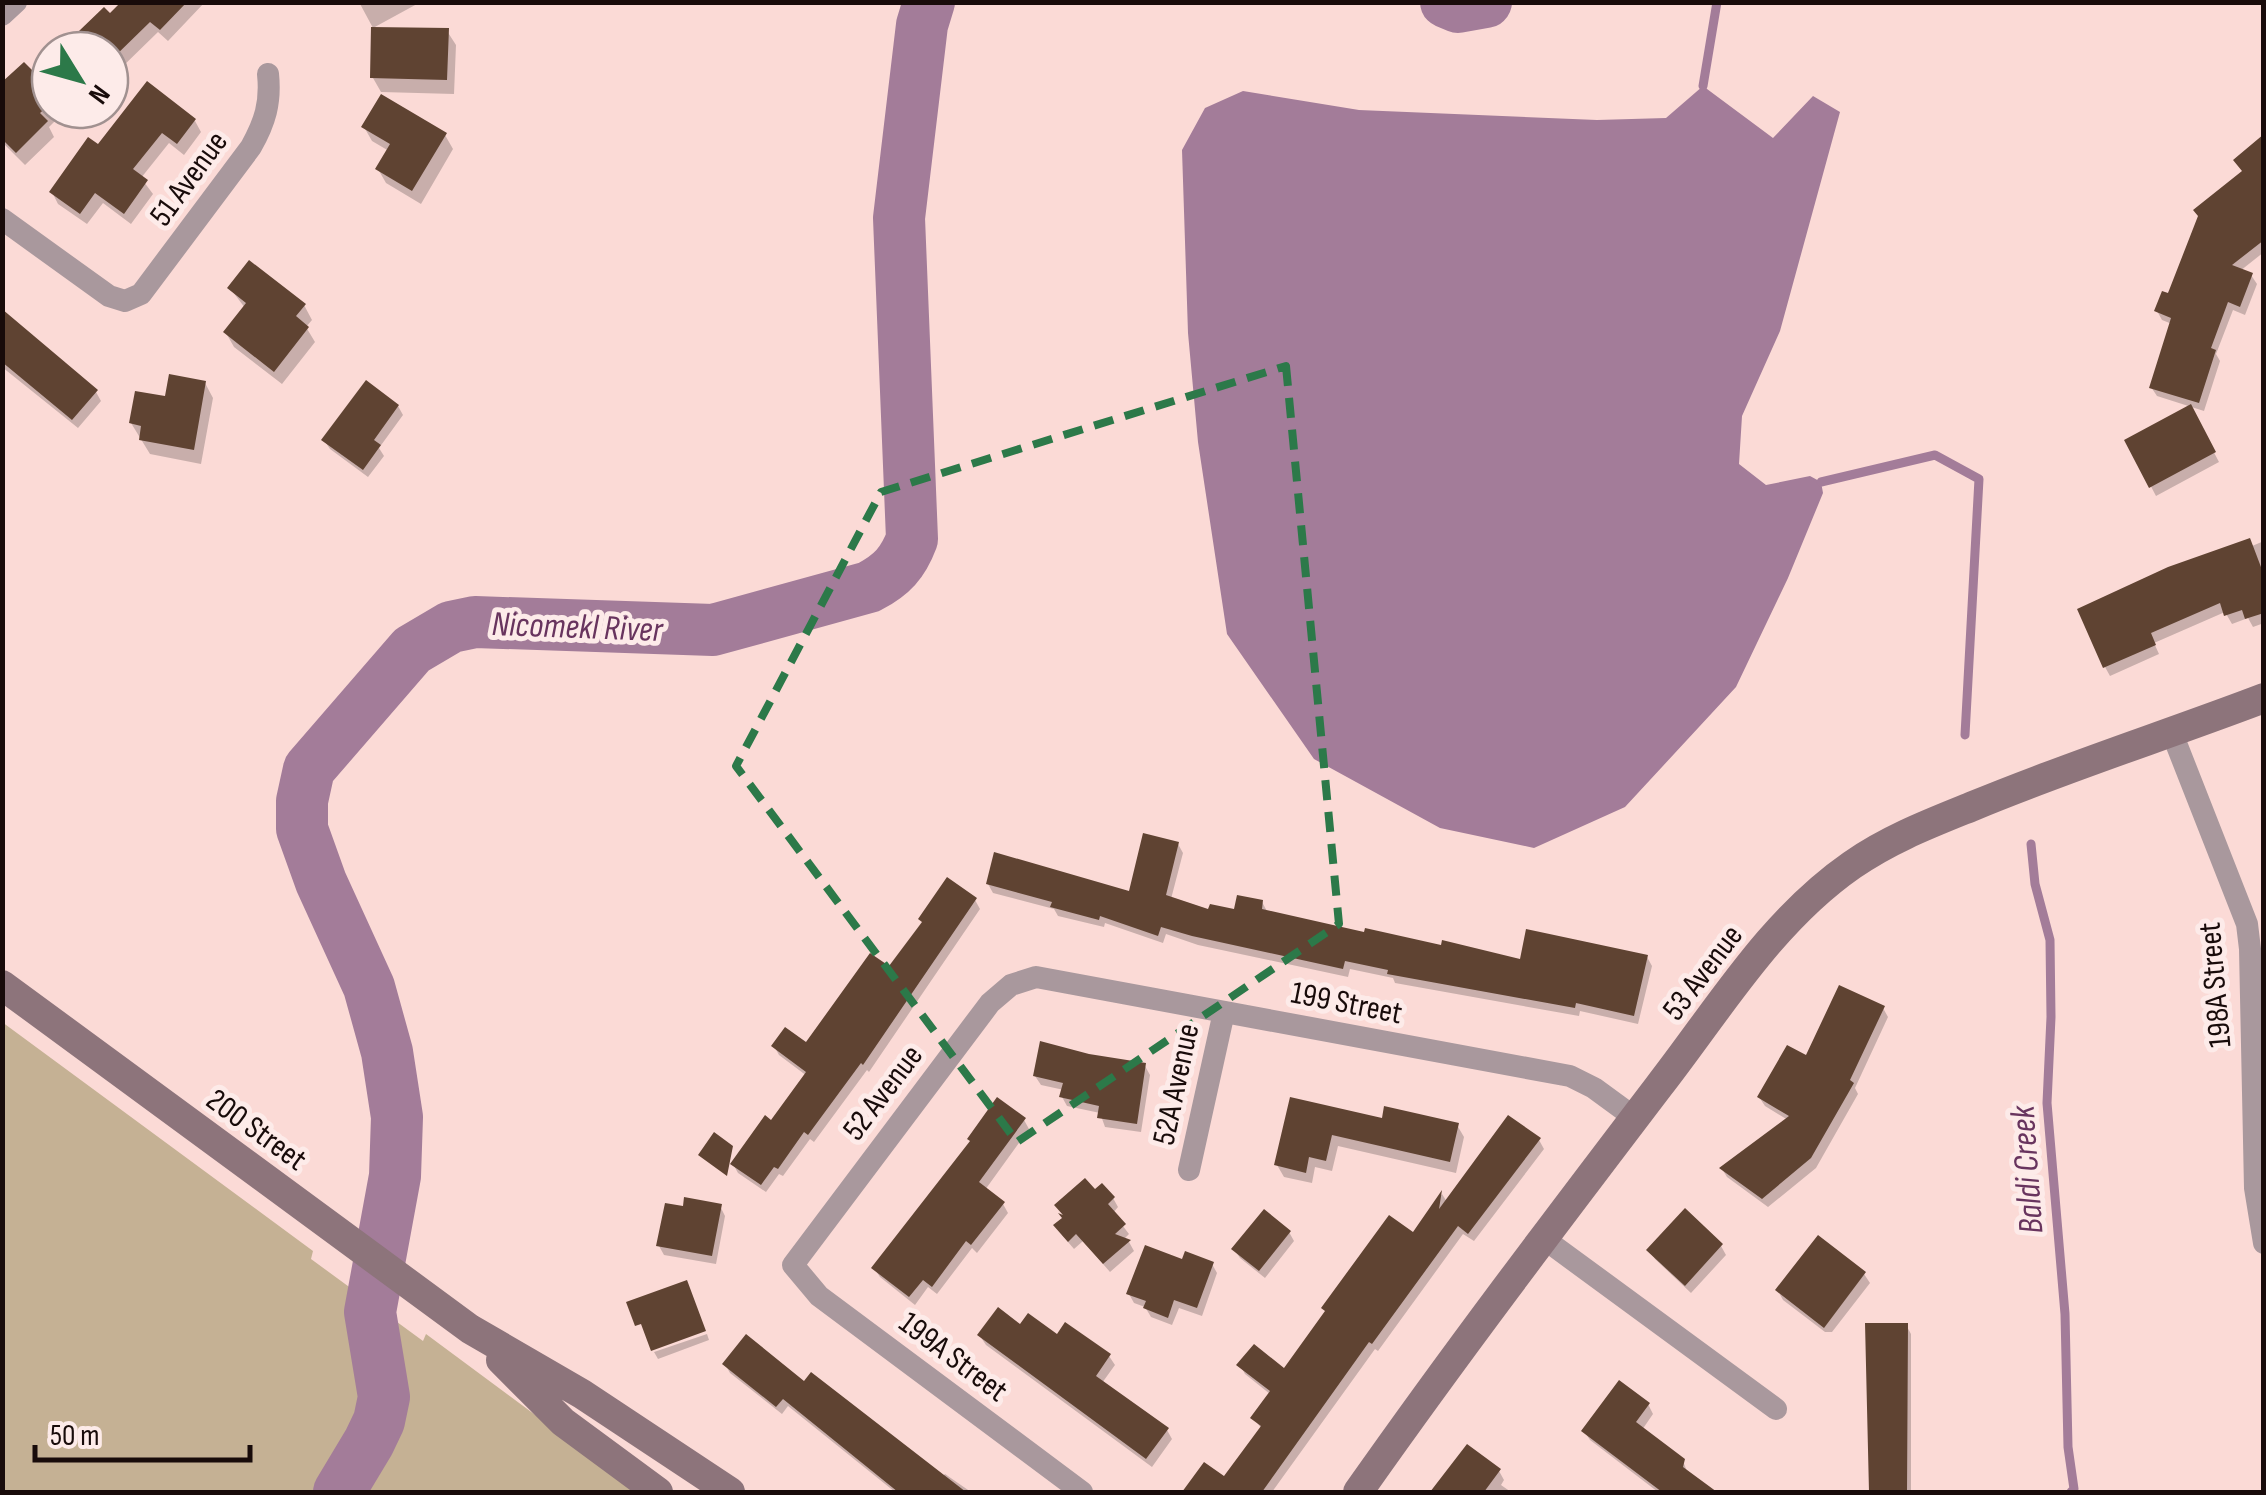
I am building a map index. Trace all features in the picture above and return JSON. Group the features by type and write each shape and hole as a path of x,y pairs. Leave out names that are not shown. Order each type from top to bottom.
{"street":[{"path":"2,15 16,2"},
{"name":"51 Avenue","path":"2,219 94,288 125,301 141,294 251,147 264,123 270,98 268,74"},
{"name":"53 Avenue","path":"1358,1492 1543,1238 1776,932 1810,898 1852,865 1908,833 1976,804 2264,698"},
{"name":"198A Street","path":"2172,733 2246,924 2259,1125 2255,1188 2264,1243"},
{"name":"199 Street","path":"1036,977 1570,1076 1635,1118"},
{"name":"52 Avenue","path":"793,1264 990,1002 1011,985 1036,977"},
{"name":"200 Street","path":"2,984 470,1330 582,1394 730,1492"},
{"name":"52A Avenue","path":"1190,1170 1224,1012"},
{"path":"1543,1238 1776,1410"},
{"name":"199A Street","path":"793,1264 819,1296 1082,1492"},
{"name":"200 Street","path":"470,1330 563,1422 658,1492"}],"highlighted area":[{"path":"1286,366 1339,924 1017,1142 736,766 881,492"}],"shaded area":[{"path":"1703,86 1773,138 1813,96 1840,112 1780,331 1742,416 1739,464 1766,485 1810,476 1821,482 1823,493 1736,687 1625,807 1534,848 1440,828 1314,759 1227,634 1198,442 1188,333 1182,150 1205,108 1243,91 1359,110 1597,120 1666,118"},
{"path":"2,1022 313,1251 311,1259 423,1341 426,1334 639,1492 3,1492"}],"building":[{"path":"121,2 187,2 160,30 150,22 130,42 130,30 80,30 104,7 110,13"},
{"path":"371,27 449,28 447,80 370,78"},
{"path":"24,62 30,68 30,130 39,130 16,153 2,139 2,82"},
{"path":"147,81 196,119 177,144 162,133 133,169 148,180 124,214 95,193 80,214 49,192 88,137 98,144 109,130 130,130 130,103"},
{"path":"381,94 447,133 412,191 375,169 390,144 361,127"},
{"path":"2264,134 2264,240 2232,265 2253,273 2240,307 2228,302 2211,348 2216,350 2199,403 2149,388 2171,318 2154,311 2162,291 2168,293 2198,216 2193,210 2242,171 2233,160"},
{"path":"249,260 306,304 296,316 309,327 274,372 223,332 246,303 227,288"},
{"path":"2,309 98,390 72,420 2,362"},
{"path":"169,374 206,381 194,450 139,440 141,426 129,423 135,391 165,396"},
{"path":"366,380 399,405 374,440 381,445 363,470 321,440"},
{"path":"2191,404 2216,452 2149,488 2124,440"},
{"path":"2250,538 2264,575 2264,613 2245,619 2242,610 2224,616 2220,603 2151,633 2156,645 2103,668 2077,609 2168,567"},
{"path":"1143,833 1179,842 1166,895 1208,909 1210,904 1234,909 1237,895 1263,900 1262,909 1364,932 1365,928 1441,945 1442,940 1520,959 1526,929 1648,955 1634,1016 1576,1003 1575,1008 1387,974 1388,970 1345,961 1343,969 1161,927 1158,936 1100,916 1099,920 1050,907 1052,902 986,884 994,852 1129,891"},
{"path":"947,877 977,898 863,1065 808,1135 804,1132 778,1169 774,1167 761,1185 730,1164 765,1115 771,1120 806,1072 771,1046 785,1027 806,1042 870,953 889,966 922,922 918,919"},
{"path":"1839,985 1885,1006 1850,1080 1854,1083 1811,1158 1762,1199 1719,1168 1789,1116 1757,1097 1787,1045 1806,1055"},
{"path":"1040,1041 1146,1063 1137,1124 1097,1118 1099,1106 1059,1097 1063,1083 1033,1076"},
{"path":"997,1097 1026,1118 979,1182 1005,1202 971,1245 966,1241 932,1287 923,1280 909,1297 871,1268 970,1141 967,1139"},
{"path":"1290,1097 1382,1118 1384,1106 1459,1123 1450,1162 1332,1135 1326,1161 1309,1157 1306,1173 1274,1165"},
{"path":"1508,1115 1541,1138 1468,1234 1458,1226 1262,1492 1182,1492 1204,1462 1224,1476 1261,1426 1250,1418 1270,1391 1236,1365 1254,1344 1284,1368 1325,1311 1321,1308 1389,1215 1413,1232 1442,1190 1439,1209"},
{"path":"714,1132 733,1146 727,1176 698,1155"},
{"path":"1085,1178 1095,1189 1102,1183 1115,1197 1108,1204 1126,1224 1115,1234 1131,1240 1103,1264 1076,1234 1068,1242 1053,1225 1062,1218 1058,1213 1063,1215 1054,1205"},
{"path":"684,1197 722,1204 712,1256 656,1246 665,1203 683,1206"},
{"path":"1685,1208 1723,1244 1685,1286 1646,1250"},
{"path":"1264,1209 1291,1231 1259,1271 1231,1249"},
{"path":"1818,1235 1866,1272 1824,1328 1775,1290"},
{"path":"1145,1245 1182,1259 1185,1251 1214,1262 1197,1308 1174,1300 1168,1318 1143,1308 1146,1301 1126,1294"},
{"path":"687,1280 706,1331 651,1351 641,1324 635,1326 626,1302"},
{"path":"998,1307 1020,1324 1028,1313 1057,1334 1065,1322 1111,1354 1096,1376 1169,1428 1146,1459 977,1335"},
{"path":"1865,1323 1908,1323 1907,1492 1869,1492"},
{"path":"746,1334 804,1381 811,1372 966,1492 898,1492 783,1399 776,1407 722,1364"},
{"path":"1619,1380 1650,1403 1636,1422 1685,1459 1683,1467 1717,1492 1662,1492 1581,1431"},
{"path":"1467,1444 1501,1469 1484,1492 1430,1492"}],"waterway":[{"name":"Nicomekl River","path":"339,1492 379,1421 384,1397 370,1312 395,1176 397,1117 387,1052 369,987 321,882 302,829 302,801 309,769 412,650 451,627 475,622 713,630 869,587 896,567 912,539 899,218 922,25 929,2"},
{"name":"Nicomekl River","path":"1446,2 1458,7 1486,2"},
{"name":"Baldi Creek","path":"1703,86 1717,2"},
{"name":"Baldi Creek","path":"1821,482 1935,455 1979,479 1965,735"},
{"name":"Baldi Creek","path":"2031,844 2035,884 2050,940 2047,1103 2065,1314 2068,1447 2074,1489 2071,1492"}]}
